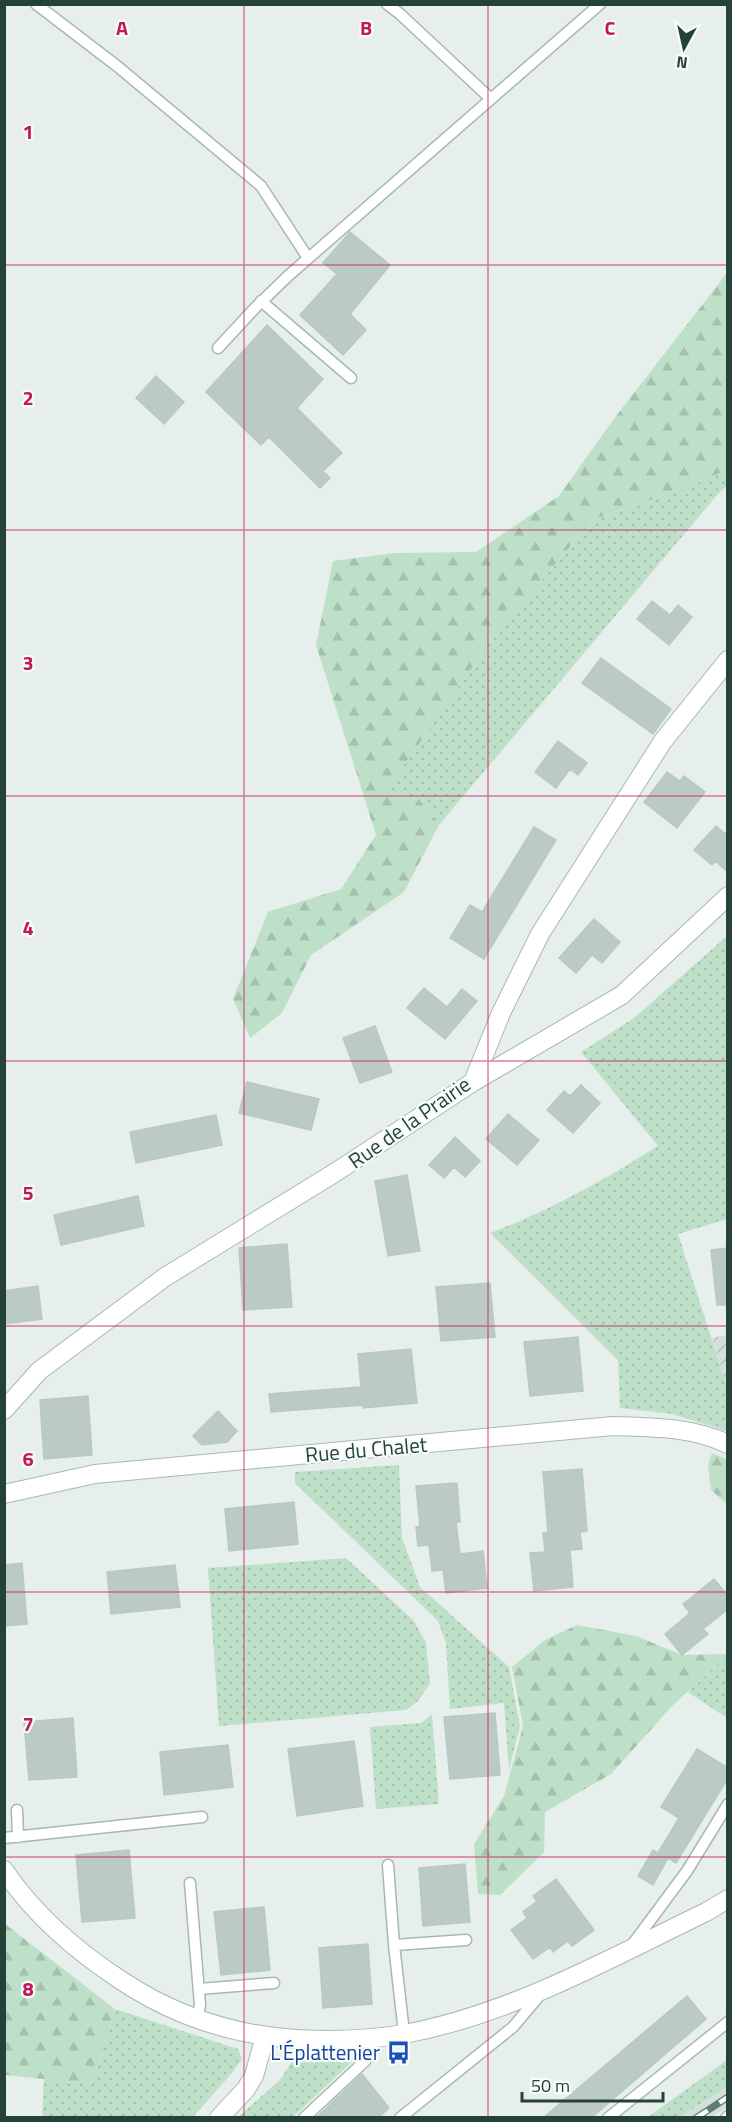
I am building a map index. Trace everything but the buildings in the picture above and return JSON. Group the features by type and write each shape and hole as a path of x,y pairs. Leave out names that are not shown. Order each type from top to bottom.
{"street":[{"name":"Rue de la Prairie","path":"4,1410 39,1371 165,1278 336,1172 473,1082 501,1013 540,934 663,741 728,660"},
{"path":"473,1082 622,995 728,896"},
{"name":"Rue du Chalet","path":"4,1494 95,1474 613,1426 666,1427 715,1438 728,1444"},
{"path":"4,1870 53,1929 94,1964 156,2002 216,2026 265,2036 319,2040 375,2038 404,2034 471,2016 544,1990 706,1912 728,1899"},
{"path":"219,2118 246,2089 254,2076 265,2036"}],"lane":[{"path":"36,4 117,66 261,186 308,258"},
{"path":"387,4 491,99"},
{"path":"218,348 261,301 308,258 600,4"},
{"path":"261,301 351,378"},
{"path":"628,1950 687,1871 728,1804"},
{"path":"17,1810 18,1837"},
{"path":"4,1839 202,1817"},
{"path":"388,1865 393,1945 404,2034"},
{"path":"190,1883 200,2005 197,2020"},
{"path":"393,1945 466,1940"},
{"path":"199,1989 274,1983"},
{"path":"400,2118 513,2026 544,1990"},
{"path":"608,2118 728,2022"},
{"path":"304,2118 365,2061 375,2038"}],"shaded area":[{"path":"727,1335 727,1387 712,1338"},
{"path":"727,2087 727,2107 712,2117 681,2118"}],"green space":[{"path":"727,273 727,470 688,487 592,520 490,642 386,791 418,798 439,825 404,892 311,955 282,1013 250,1038 233,999 268,912 341,889 376,835 316,645 333,561 395,553 476,552 559,496 613,420"},
{"path":"727,470 727,486 439,825 418,798 385,791 490,642 592,520 688,487"},
{"path":"727,936 727,1219 678,1234 727,1387 727,1431 672,1414 620,1408 618,1360 490,1233 576,1194 658,1146 581,1052 634,1018"},
{"path":"712,1453 727,1460 727,1504 711,1490 708,1465"},
{"path":"399,1465 402,1538 420,1587 509,1667 520,1726 509,1770 504,1703 450,1709 446,1643 438,1621 295,1483 295,1472"},
{"path":"346,1558 414,1621 426,1643 430,1683 419,1700 406,1710 219,1726 208,1568"},
{"path":"577,1625 636,1636 682,1655 727,1654 727,1656 673,1705 611,1774 545,1812 544,1852 500,1895 478,1894 474,1844 504,1796 523,1726 512,1667 545,1640"},
{"path":"727,1656 727,1718 688,1692"},
{"path":"432,1714 439,1804 376,1809 370,1727 421,1723"},
{"path":"5,1924 115,2009 92,2084 5,2075"},
{"path":"115,2009 238,2049 242,2059 193,2117 42,2118 44,2079 92,2084"},
{"path":"355,2059 293,2117 238,2117 280,2080 293,2060"},
{"path":"727,2060 727,2087 681,2117 648,2117"}],"railway":[{"path":"696,2118 728,2097"}],"place":[{"name":"L'Éplattenier","path":"398,2052"}]}
